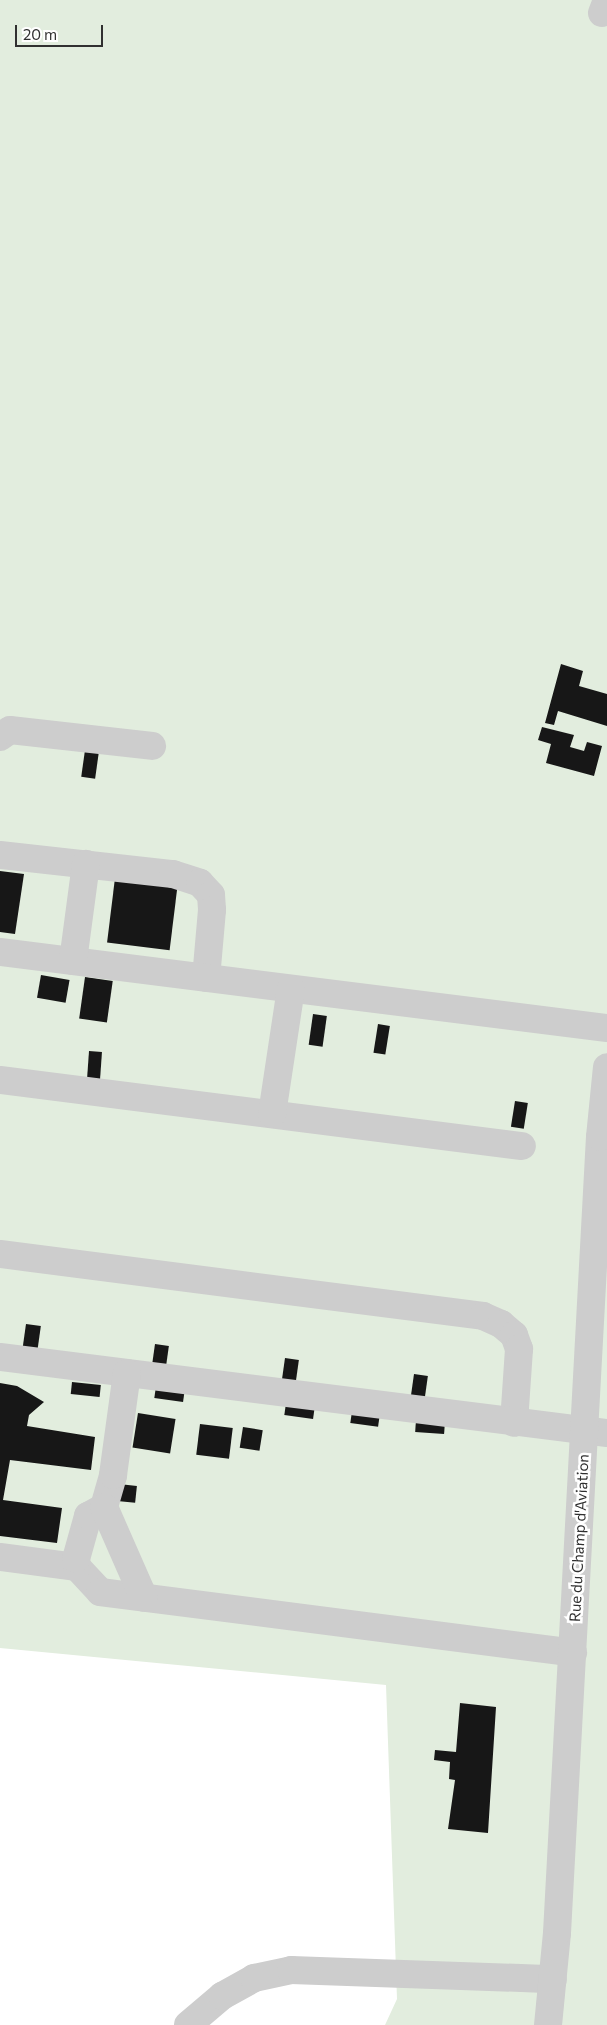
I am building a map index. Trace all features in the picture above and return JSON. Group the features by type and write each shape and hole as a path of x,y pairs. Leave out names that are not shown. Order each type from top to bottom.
{"street":[{"path":"0,737 10,730 152,746"},
{"path":"0,855 173,874 200,883 211,895 212,910 206,978"},
{"path":"74,961 86,864"},
{"path":"0,952 607,1028"},
{"path":"272,1114 291,989"},
{"name":"Rue du Champ d'Aviation","path":"548,2020 553,1979 573,1654 596,1432 600,1137 607,1067"},
{"path":"0,1080 522,1146"},
{"path":"0,1254 483,1316 501,1324 514,1335 519,1349 521,1423"},
{"path":"0,1356 596,1432"},
{"path":"127,1373 113,1475 104,1507 144,1598"},
{"path":"104,1507 88,1516 76,1559 77,1567 100,1592 573,1654"},
{"path":"0,1557 77,1567"},
{"path":"188,2025 222,1996 254,1978 292,1970 553,1979"}],"green space":[{"path":"0,0 607,0 607,2025 385,2025 397,1999 386,1685 0,1648"}],"building":[{"path":"561,664 583,671 579,686 607,694 607,726 558,711 554,725 545,723"},
{"path":"542,727 574,735 570,747 584,751 587,742 602,746 594,776 546,763 551,744 538,740"},
{"path":"85,750 99,752 95,779 81,777"},
{"path":"0,871 24,874 15,934 0,932"},
{"path":"115,878 178,886 170,950 107,943"},
{"path":"41,975 70,980 66,1003 37,998"},
{"path":"85,977 113,981 107,1022 79,1019"},
{"path":"313,1014 327,1016 323,1047 309,1045"},
{"path":"378,1024 390,1026 385,1055 373,1053"},
{"path":"89,1051 102,1052 100,1080 87,1079"},
{"path":"515,1101 528,1103 524,1129 511,1127"},
{"path":"26,1324 41,1326 38,1350 23,1348"},
{"path":"155,1344 169,1346 166,1368 152,1366"},
{"path":"285,1358 299,1360 295,1385 282,1383"},
{"path":"414,1374 428,1376 425,1399 411,1397"},
{"path":"72,1382 101,1385 100,1397 71,1394"},
{"path":"0,1383 17,1386 44,1402 29,1415 27,1426 95,1437 91,1470 10,1460 3,1500 62,1508 57,1543 0,1536"},
{"path":"156,1386 185,1390 183,1402 154,1398"},
{"path":"286,1403 315,1407 313,1419 284,1415"},
{"path":"352,1411 380,1415 378,1427 350,1423"},
{"path":"138,1413 176,1419 170,1454 133,1448"},
{"path":"416,1420 445,1422 444,1434 415,1432"},
{"path":"200,1424 233,1428 229,1459 196,1455"},
{"path":"243,1427 263,1430 259,1451 240,1448"},
{"path":"119,1484 137,1486 135,1503 117,1501"},
{"path":"460,1703 496,1707 488,1833 448,1829 455,1780 449,1779 450,1762 434,1760 435,1750 456,1752"}]}
